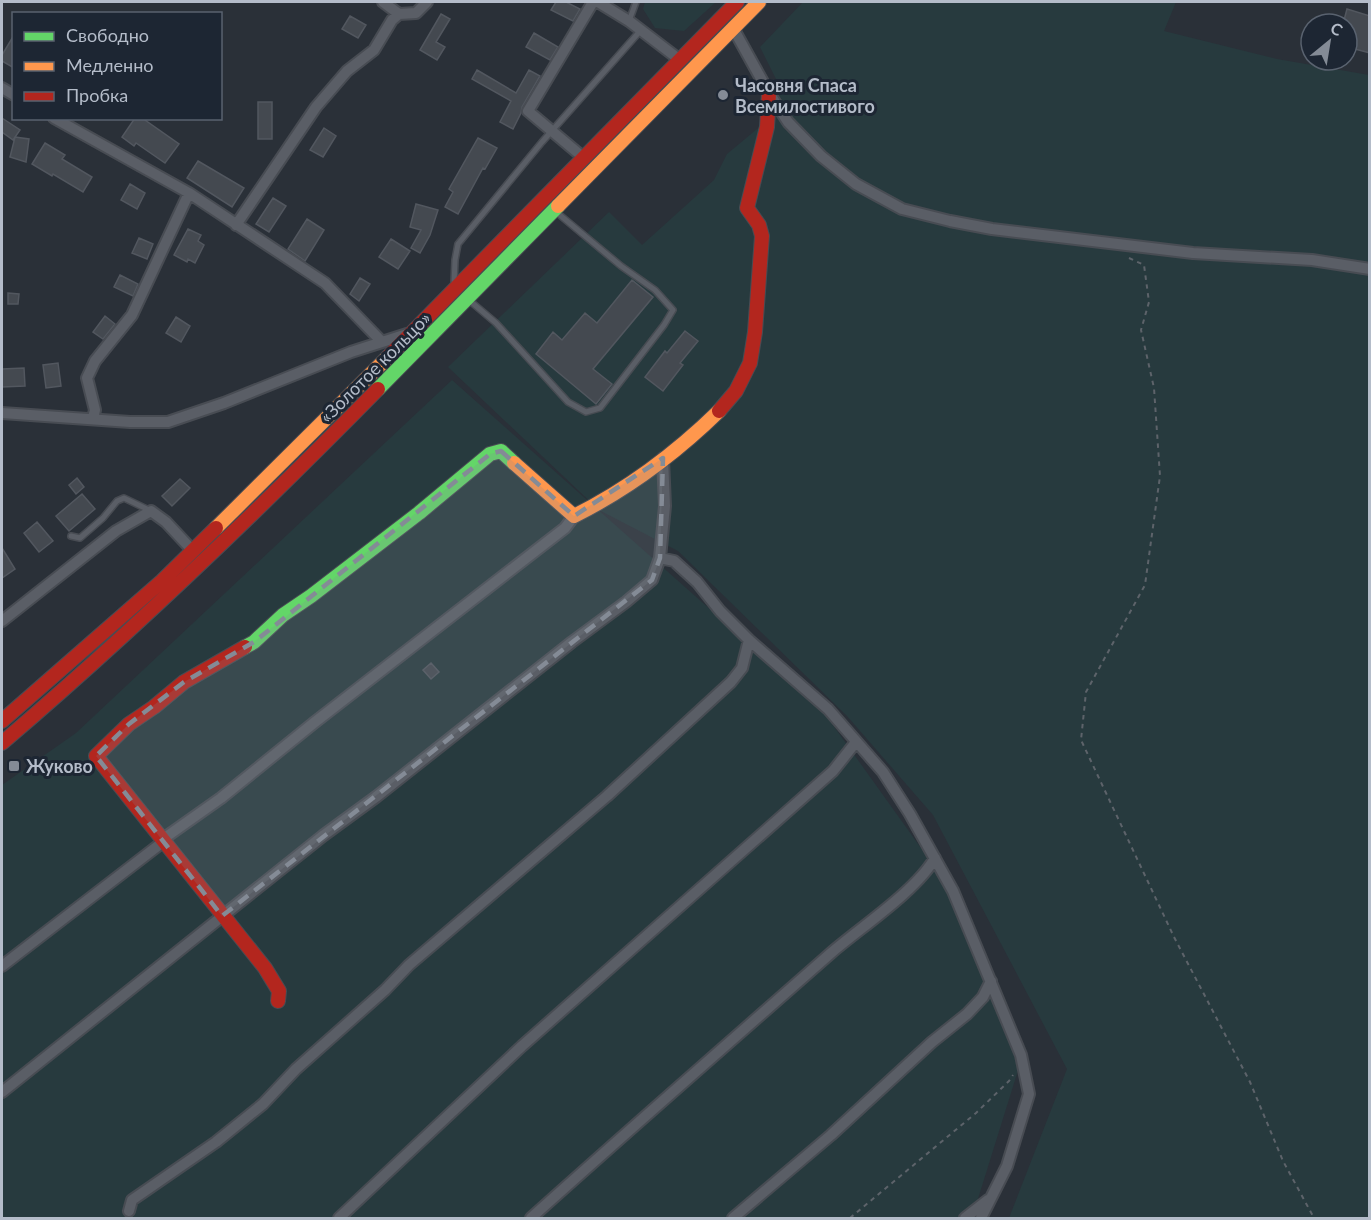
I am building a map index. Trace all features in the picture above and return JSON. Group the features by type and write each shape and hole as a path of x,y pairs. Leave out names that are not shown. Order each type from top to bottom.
{"main road":[{"name":"«Золотое кольцо»","path":"2,721 193,551 412,333 737,2"},
{"name":"«Золотое кольцо»","path":"2,742 205,562 759,2"},
{"path":"278,1001 279,991 265,968 96,756 129,724 184,682 254,642 283,615 419,513 490,454 501,451 560,506 574,516 591,509 631,484 701,428 732,396 748,371 755,332 762,232 747,208 767,127 769,93"}],"street":[{"path":"383,2 399,14"},
{"path":"236,225 316,107 347,71 374,50 392,20 399,14 416,13 427,2"},
{"path":"584,158 528,111 593,2"},
{"path":"598,2 628,21 680,60"},
{"path":"733,28 788,122 821,156 856,183 902,209 992,229 1193,253 1312,260 1370,269"},
{"path":"58,120 189,193 325,283 382,342"},
{"path":"93,418 94,410 87,378 95,361 132,315 189,193"},
{"path":"2,413 130,422 168,422 224,403 351,352 412,333 434,332"},
{"path":"2,1092 222,916 652,580 660,558 664,506 663,458"},
{"path":"2,621 116,531 151,511 166,522 193,551"},
{"path":"2,966 159,845 163,839 221,798 565,528 574,516"},
{"path":"660,558 674,561 749,640 828,709 883,772 954,891 1022,1059 1029,1094 1007,1166 981,1218"},
{"path":"129,1211 132,1200 216,1142 263,1104 296,1069 385,990 409,965 607,796 674,735 731,682 742,668 749,640"},
{"path":"339,1218 522,1046 826,778 856,742"},
{"path":"531,1218 835,950 906,891 928,871 935,858"},
{"path":"733,1218 831,1136 932,1042 968,1014 983,997 991,981"},
{"path":"965,1218 991,1198"}],"lane":[{"path":"628,21 636,2"},
{"path":"454,289 454,260 458,244 640,30"},
{"path":"466,299 496,323 568,402 586,412 600,408 673,310 655,290 621,266 554,210"},
{"path":"71,536 80,538 103,518 117,501 124,498 151,511"}],"path":[{"path":"1125,255 1144,265 1149,302 1141,330 1154,388 1160,476 1145,585 1086,692 1080,740 1174,937 1250,1082 1283,1161 1314,1218"},
{"path":"850,1218 976,1113 1009,1081 1022,1059"}],"highlighted area":[{"path":"501,451 574,516 663,458 660,558 652,580 222,916 96,756 129,724 184,682 254,642 490,454"}],"green space":[{"path":"645,2 716,2 684,31 655,28 643,9"},
{"path":"803,2 1176,2 1164,31 1299,63 1299,72 1352,72 1369,75 1369,1218 1009,1218 1067,1069 933,815 847,716 678,551 599,510 448,367 609,212 642,245 714,180 727,154 774,115 778,83 760,47"},
{"path":"452,380 820,707 946,883 1020,1064 972,1218 2,1218 2,785 76,733"}],"building":[{"path":"556,2 566,2 580,9 573,21 551,10"},
{"path":"1359,13 1370,16 1370,53 1359,50"},
{"path":"441,14 450,19 436,42 445,47 437,60 420,50"},
{"path":"350,16 366,25 358,38 342,29"},
{"path":"534,33 558,47 550,60 526,47"},
{"path":"12,38 12,67 2,61 2,55"},
{"path":"477,70 516,93 529,70 540,76 522,107 513,129 500,122 511,101 472,79"},
{"path":"258,102 272,102 272,139 258,139"},
{"path":"2,118 20,130 13,140 2,132"},
{"path":"134,120 145,120 179,144 165,163 136,143 134,146 122,137"},
{"path":"324,128 336,136 323,157 310,150"},
{"path":"15,137 29,139 26,162 10,157"},
{"path":"478,138 497,148 485,169 483,168 458,214 445,207 453,192 449,189"},
{"path":"45,143 65,155 62,159 92,177 83,192 32,164"},
{"path":"198,161 244,188 232,207 187,178"},
{"path":"130,184 145,193 137,209 121,200"},
{"path":"273,198 286,206 269,232 256,224"},
{"path":"416,204 438,210 430,235 420,253 411,248 421,230 410,227"},
{"path":"307,219 324,230 305,261 288,249"},
{"path":"188,229 201,235 198,241 204,245 195,263 188,259 187,262 174,255"},
{"path":"139,238 153,244 147,259 132,253"},
{"path":"391,239 410,251 398,269 379,257"},
{"path":"120,275 138,284 133,296 114,287"},
{"path":"360,278 370,284 359,301 350,294"},
{"path":"632,280 653,297 593,369 612,384 596,404 536,354 553,332 562,340 585,313 597,323"},
{"path":"8,293 19,294 18,304 8,304"},
{"path":"105,316 115,324 103,339 93,332"},
{"path":"176,317 190,326 181,342 166,333"},
{"path":"685,331 698,341 680,363 683,365 663,391 645,377 665,351 667,353"},
{"path":"58,363 61,386 46,388 43,365"},
{"path":"24,368 25,386 2,387 2,369"},
{"path":"77,478 84,487 76,494 69,485"},
{"path":"180,479 190,488 172,506 162,496"},
{"path":"82,494 95,509 69,531 56,516"},
{"path":"37,522 53,541 39,552 24,533"},
{"path":"2,548 15,569 2,578"},
{"path":"431,663 439,672 431,679 423,670"}],"traffic: fast":[{"path":"378,389 558,206"},
{"path":"245,647 254,642 283,615 419,513 490,454 501,451 514,463"}],"traffic: slow":[{"path":"558,206 759,2"},
{"path":"216,528 388,357"},
{"path":"514,463 574,516 651,469 719,411"}],"traffic: jam":[{"path":"388,357 737,2"},
{"path":"719,411 736,391 750,363 755,332 762,236 759,225 747,208 767,127 769,93"},
{"path":"2,743 194,570 378,389"},
{"path":"2,721 162,581 216,528"},
{"path":"245,647 184,682 129,724 96,756 265,968 279,991 278,1001"}],"place":[{"name":"Часовня Спаса Всемилостивого","path":"723,95"},
{"name":"Жуково","path":"14,766"}]}
